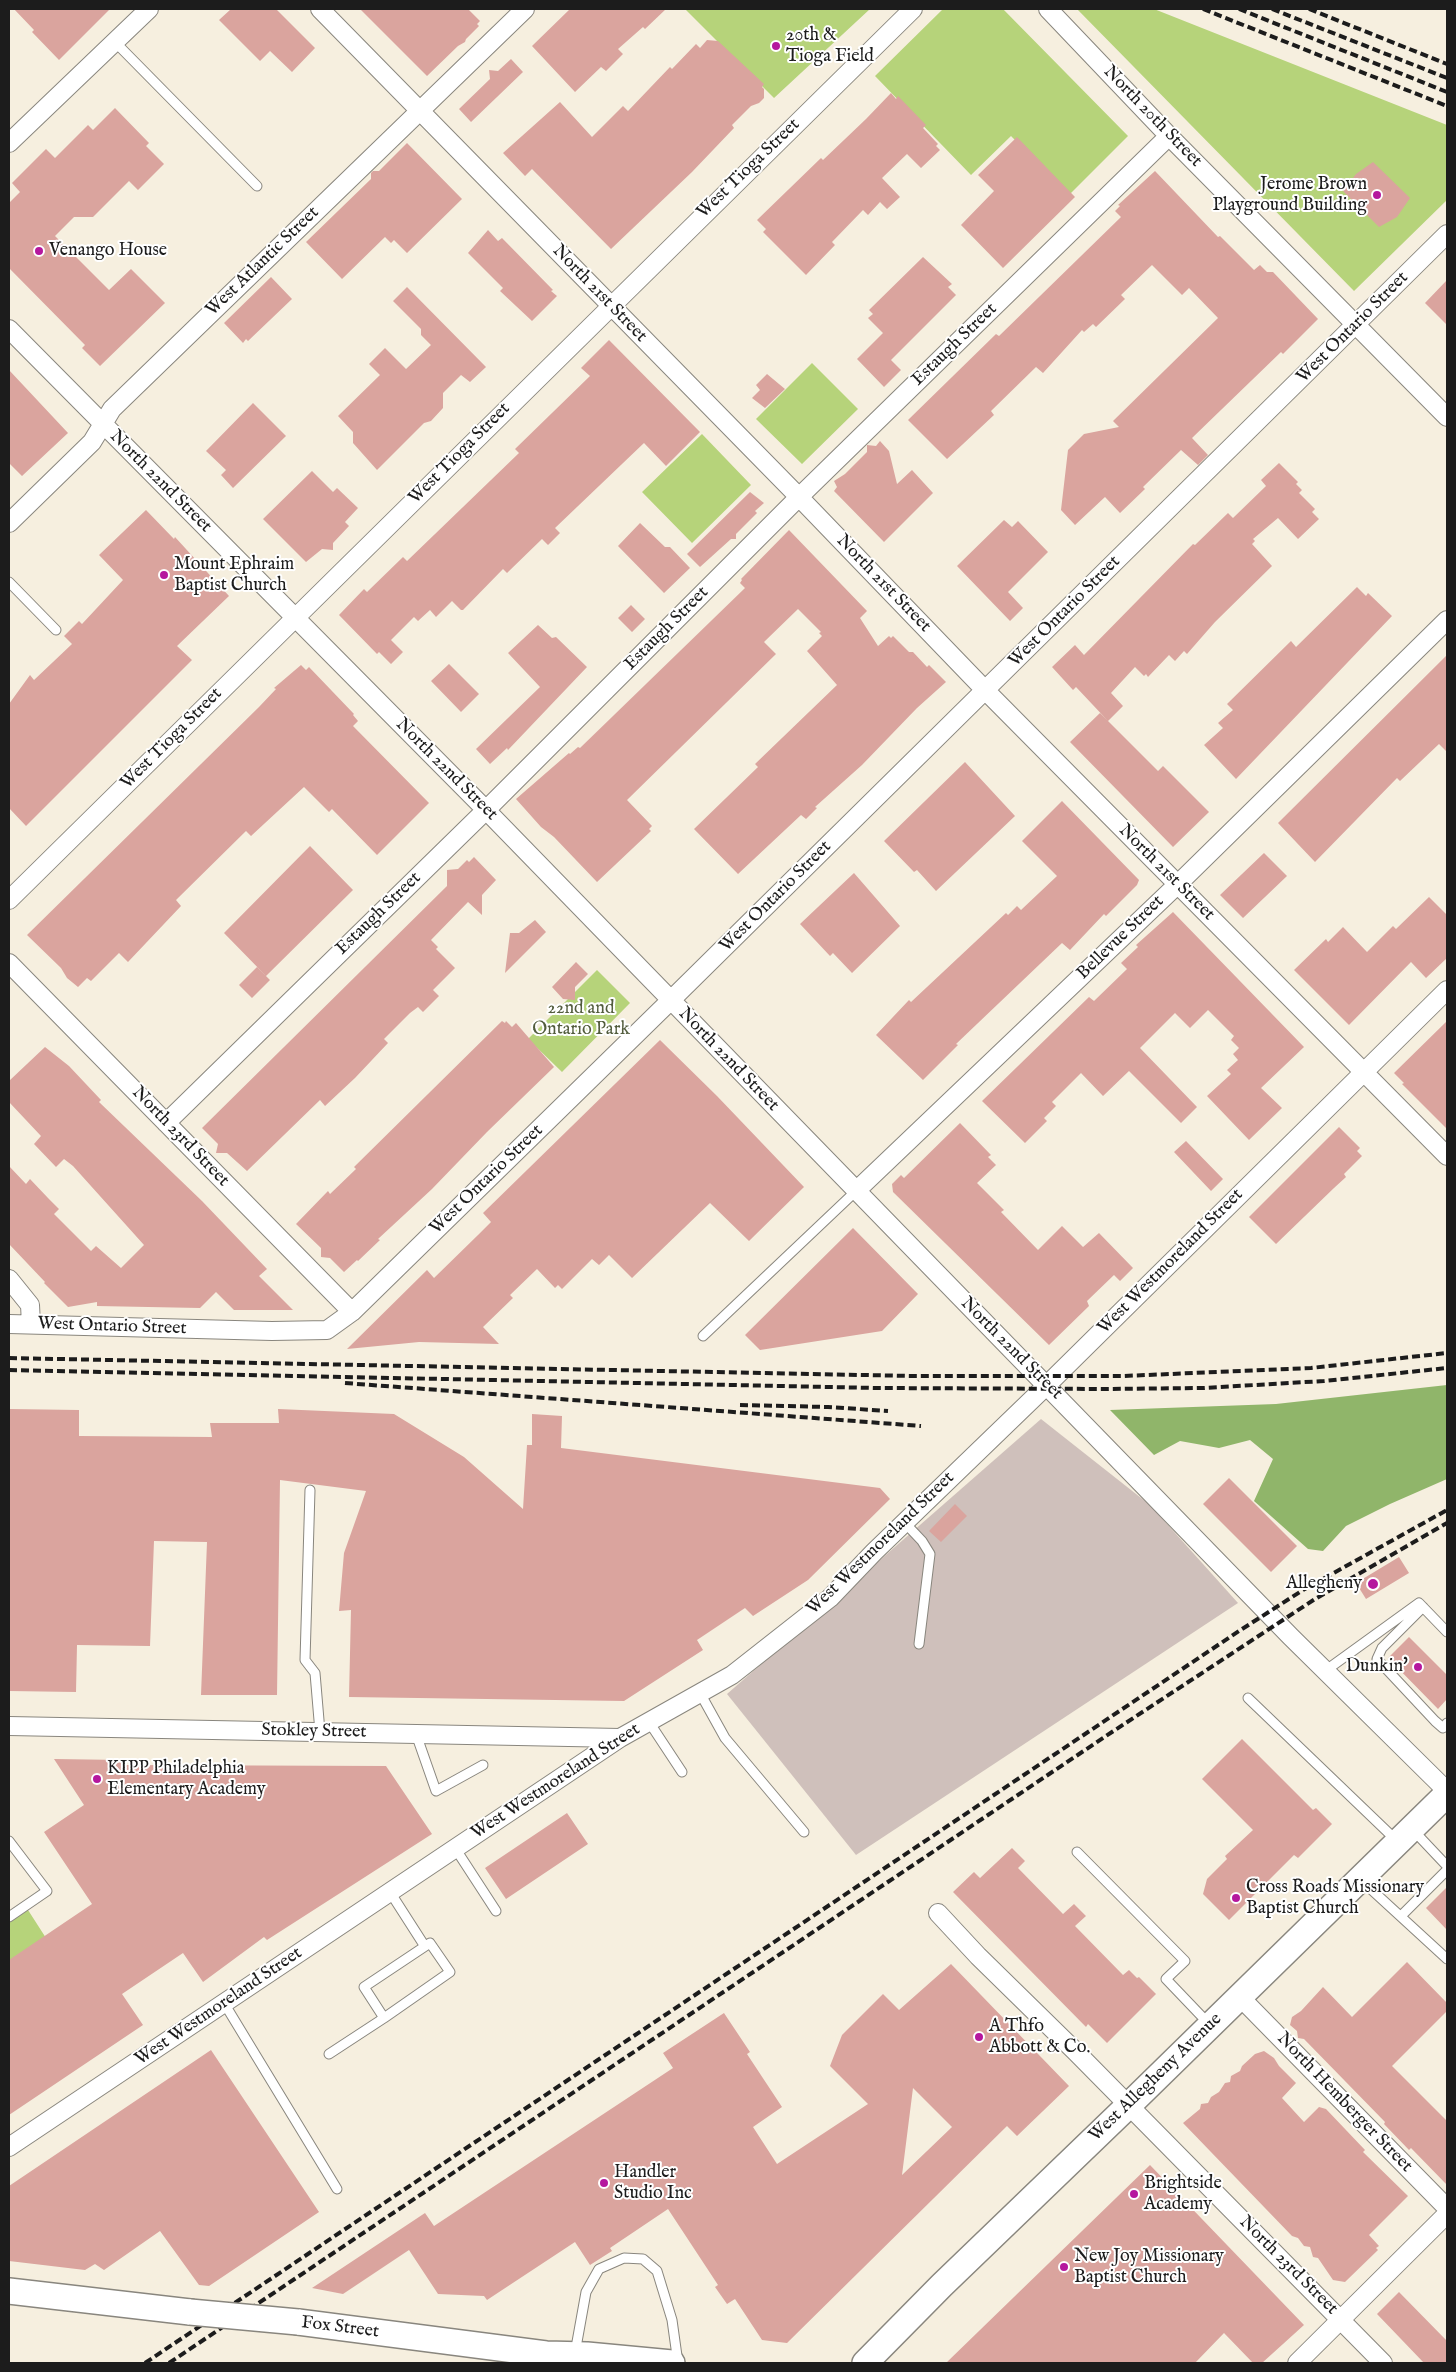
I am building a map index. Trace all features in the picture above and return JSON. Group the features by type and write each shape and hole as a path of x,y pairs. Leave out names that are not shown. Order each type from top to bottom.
{"main road":[{"name":"West Allegheny Avenue","path":"865,2363 942,2285 1129,2106 1447,1792"},
{"name":"Fox Street","path":"9,2291 190,2312 298,2322 541,2358 575,2354 672,2363"}],"street":[{"path":"9,143 149,9"},
{"name":"North 21st Street","path":"320,9 799,497 985,690 1447,1156"},
{"name":"West Atlantic Street","path":"9,523 92,442 112,409 525,9"},
{"name":"West Tioga Street","path":"9,900 296,618 610,305 913,9"},
{"name":"North 20th Street","path":"1048,9 1169,136 1447,416"},
{"name":"Estaugh Street","path":"166,1122 486,810 799,497 1169,136"},
{"name":"West Ontario Street","path":"9,1324 272,1331 327,1330 352,1312 1447,234"},
{"name":"North 22nd Street","path":"9,329 486,810 670,1001 1325,1670 1447,1792"},
{"name":"Bellevue Street","path":"856,1190 1178,884 1447,620"},
{"name":"North 23rd Street","path":"9,963 352,1312"},
{"name":"West Westmoreland Street","path":"9,2147 620,1738 732,1675 830,1598 904,1522 1047,1385 1447,990"},
{"path":"9,1279 30,1304 31,1324"},
{"name":"Stokley Street","path":"9,1726 620,1738"},
{"name":"North 23rd Street","path":"938,1913 978,1956 1383,2363"},
{"name":"North Hemberger Street","path":"1240,1997 1447,2208"},
{"path":"1297,2363 1447,2214"}],"lane":[{"path":"115,42 257,186"},
{"path":"9,582 56,630"},
{"path":"703,1336 856,1190"},
{"path":"310,1490 305,1660 315,1673 320,1732"},
{"path":"904,1522 922,1541 930,1554 919,1644"},
{"path":"1325,1670 1419,1603 1447,1632"},
{"path":"1423,1608 1382,1648 1377,1659 1435,1721 1443,1728 1447,1723"},
{"path":"700,1693 725,1738 804,1832"},
{"path":"1248,1698 1405,1835 1447,1868 1401,1916"},
{"path":"649,1722 682,1772"},
{"path":"416,1734 436,1792 483,1765"},
{"path":"9,1841 48,1891 9,1917"},
{"path":"455,1848 496,1911"},
{"path":"1077,1852 1185,1961 1166,1979 1210,2026"},
{"path":"1360,1879 1447,1959"},
{"path":"390,1892 424,1945"},
{"path":"329,2054 384,2018 450,1972 430,1943 424,1945 364,1987 384,2018"},
{"path":"224,2003 337,2189"},
{"path":"575,2354 586,2292 599,2270 624,2258 643,2259 657,2271 672,2320 678,2363"}],"shaded area":[{"path":"1041,1419 1150,1505 1238,1603 856,1855 727,1694"}],"green space":[{"name":"20th & Tioga Field","path":"685,9 870,9 774,98"},
{"path":"943,9 1003,9 1128,136 1069,195 1011,136 971,175 875,76"},
{"path":"1077,9 1154,9 1447,125 1447,200 1354,291"},
{"path":"812,363 858,409 802,464 756,419"},
{"path":"702,434 751,485 692,543 642,492"},
{"name":"22nd and Ontario Park","path":"597,970 630,1003 562,1072 528,1039"},
{"path":"1447,1385 1447,1479 1346,1526 1323,1551 1308,1549 1254,1501 1273,1459 1250,1440 1219,1448 1180,1441 1154,1455 1110,1410 1276,1404"},
{"path":"28,1910 46,1938 9,1962 9,1923"}],"building":[{"path":"14,9 110,9 59,60 32,32 34,30"},
{"path":"231,9 276,9 315,48 292,72 270,51 260,61 219,20"},
{"path":"360,9 468,9 480,21 477,24 479,26 465,42 458,46 427,76"},
{"path":"570,9 666,9 645,29 643,27 618,49 623,54 606,71 601,67 575,92 532,46"},
{"path":"707,40 718,41 764,84 762,87 764,89 764,98 759,103 751,106 732,125 734,128 692,172 611,249 532,169 525,176 503,153 560,102 592,137 623,106 628,111 670,67 672,69 696,44 700,48"},
{"path":"511,59 523,72 471,122 459,109 490,79 489,70 498,71"},
{"path":"891,93 896,99 898,96 926,125 923,128 938,144 936,146 940,150 921,168 907,154 882,178 900,197 887,209 880,202 868,215 863,210 832,242 835,245 806,275 763,232 766,229 757,220 821,158 823,160"},
{"name":"Venango House","path":"115,108 149,143 146,146 164,164 138,190 129,181 93,217 74,217 55,236 109,290 131,269 165,303 100,366 82,348 85,345 9,268 9,203 20,192 12,183 46,149 55,158 88,125 93,130"},
{"path":"1017,137 1075,197 1003,268 961,225 994,191 978,175"},
{"path":"407,143 462,199 407,253 394,240 391,243 385,237 342,279 306,242 371,179 373,171 379,171"},
{"name":"Jerome Brown Playground Building","path":"1373,162 1410,198 1397,217 1379,227 1343,191 1356,174"},
{"path":"1155,171 1218,237 1220,236 1254,270 1260,265 1267,272 1273,272 1318,319 1192,438 1208,455 1198,465 1181,450 1143,487 1145,489 1120,513 1105,497 1075,525 1061,510 1068,450 1084,434 1119,427 1113,421 1218,318 1189,288 1182,295 1152,265 1121,295 1125,299 1096,327 1093,324 1084,332 1082,330 1043,373 1036,367 991,411 994,415 947,459 908,420 996,334 999,336 1121,217 1115,211 1120,206 1118,205"},
{"path":"488,230 498,241 502,238 557,296 532,321 500,291 503,288 468,253"},
{"path":"923,257 952,284 948,287 956,295 891,360 901,370 884,387 857,359 883,333 868,318 873,314 869,310"},
{"path":"271,277 292,299 248,341 246,339 243,343 224,323"},
{"path":"1447,280 1447,325 1425,303"},
{"path":"407,287 486,367 470,382 461,375 443,393 443,408 431,421 424,423 377,470 353,443 353,432 338,416 380,375 369,364 385,348 406,369 431,345 421,335 421,329 393,301"},
{"path":"609,340 700,432 666,466 644,443 555,528 560,533 548,545 542,539 507,573 503,569 463,610 452,601 436,617 430,610 418,621 414,617 391,640 403,652 391,664 379,652 377,654 339,615 364,589 367,592 403,557 407,561 519,453 515,449 590,376 581,368"},
{"path":"9,370 68,433 22,476 9,463"},
{"path":"767,374 785,389 765,408 752,398 760,390 756,385"},
{"path":"253,403 286,436 233,488 221,475 226,470 206,451"},
{"path":"880,441 889,451 897,484 912,470 933,493 884,542 834,491 837,487 834,481 845,474 867,452 867,445 876,446"},
{"path":"1279,463 1298,482 1296,484 1302,490 1299,493 1315,509 1312,512 1319,519 1298,539 1278,518 1253,539 1255,541 1252,544 1272,566 1215,622 1187,654 1184,651 1175,661 1169,655 1148,677 1146,674 1144,676 1135,667 1111,693 1123,706 1108,721 1076,687 1073,690 1052,667 1075,645 1084,655 1193,544 1195,545 1228,513 1233,518 1266,486 1261,480"},
{"path":"312,471 333,492 337,488 358,508 345,522 349,526 333,543 333,550 322,549 306,562 263,519"},
{"path":"750,492 764,503 755,511 757,513 736,534 736,539 731,539 700,567 687,554"},
{"path":"146,510 174,539 175,537 229,596 177,646 192,660 26,826 9,808 9,704 30,675 34,680 72,644 64,636 79,621 82,624 123,580 99,555"},
{"path":"1004,520 1012,527 1018,521 1048,552 1008,592 1023,608 1010,621 957,566"},
{"path":"640,523 665,547 670,547 690,568 664,593 618,546"},
{"path":"789,530 867,611 860,618 878,646 889,636 891,638 893,636 909,652 913,652 927,667 929,665 946,682 917,708 862,765 815,807 817,808 806,819 801,815 738,874 694,829 758,767 755,764 837,685 807,651 822,636 819,633 821,632 798,609 764,642 776,654 627,800 652,826 649,829 651,831 597,882 554,837 541,827 516,799 569,753 578,747 580,748 745,588 740,583 741,579"},
{"path":"1357,587 1366,596 1368,593 1392,616 1236,779 1204,745 1223,728 1218,723 1233,710 1227,704 1291,641 1296,647"},
{"path":"631,605 645,619 632,632 618,618"},
{"path":"538,625 552,638 556,637 587,667 508,750 507,748 490,764 476,749 540,687 508,653"},
{"path":"1447,655 1447,752 1439,744 1400,781 1397,778 1315,862 1278,823"},
{"path":"449,664 479,694 461,712 431,681"},
{"path":"301,665 306,670 309,667 354,714 358,721 353,726 429,803 377,855 332,809 329,812 304,787 251,836 246,831 176,900 181,906 128,962 119,953 91,981 87,978 78,987 67,978 61,968 27,935 259,707 276,689 274,688"},
{"path":"1100,713 1158,771 1163,766 1209,812 1173,847 1070,742"},
{"path":"965,762 1015,816 936,891 917,870 914,872 884,841"},
{"path":"1062,801 1139,880 1137,885 1106,916 1104,914 1070,950 1062,943 956,1044 958,1045 923,1080 876,1035 909,1000 911,1002 1006,913 1008,915 1017,906 1021,910 1057,876 1022,841"},
{"path":"310,846 353,890 266,976 224,933"},
{"path":"1264,853 1287,876 1243,918 1220,895"},
{"path":"474,857 496,880 482,895 482,915 468,902 431,940 438,947 436,949 455,968 433,990 439,996 423,1012 418,1007 410,1013 384,1039 388,1043 355,1078 325,1106 320,1100 247,1171 227,1153 216,1153 218,1144 202,1128 447,886 447,870 458,869 467,860 469,862"},
{"path":"854,873 900,926 852,973 833,953 830,956 800,924"},
{"path":"1429,897 1447,915 1447,958 1426,978 1411,962 1349,1025 1294,970 1326,939 1328,942 1343,927 1367,952 1393,926 1396,929"},
{"path":"1173,912 1304,1047 1261,1088 1282,1108 1249,1140 1207,1096 1231,1074 1227,1070 1238,1060 1233,1054 1239,1048 1231,1040 1234,1036 1208,1010 1190,1028 1175,1013 1140,1048 1197,1107 1181,1123 1129,1071 1103,1096 1081,1073 1052,1102 1056,1106 1044,1118 1047,1121 1025,1143 982,1101 1089,997 1094,1001 1127,969 1121,963 1138,947 1136,945"},
{"path":"535,920 546,932 505,973 510,933 519,933"},
{"path":"576,962 588,974 575,987 575,1000 563,999 552,987"},
{"path":"257,967 270,980 252,998 239,985"},
{"path":"502,1021 505,1023 506,1021 512,1027 516,1023 554,1067 432,1189 378,1239 380,1240 358,1261 344,1272 330,1258 321,1257 321,1248 296,1224 328,1191 330,1194 356,1169 354,1167"},
{"path":"1447,1021 1447,1129 1402,1084 1404,1083 1394,1073"},
{"path":"660,1040 717,1096 804,1187 749,1241 710,1203 632,1278 609,1255 599,1265 592,1259 562,1289 558,1285 555,1288 537,1269 510,1295 513,1298 483,1327 499,1344 419,1342 347,1349 427,1270 434,1278 478,1235 491,1222 483,1213"},
{"path":"45,1047 69,1066 101,1100 99,1102 202,1201 267,1269 259,1276 293,1310 234,1310 216,1292 200,1308 97,1306 97,1302 68,1307 44,1283 9,1244 9,1166 26,1184 30,1179 59,1209 54,1214 91,1251 96,1246 121,1268 144,1245 73,1166 64,1159 56,1167 34,1144 41,1136 9,1102 9,1081"},
{"path":"960,1123 991,1155 988,1157 996,1165 977,1183 1004,1210 1001,1212 1038,1250 1062,1226 1083,1247 1099,1233 1133,1268 1120,1281 1114,1275 1087,1301 1089,1306 1049,1345 893,1192 892,1184 901,1175 904,1178"},
{"path":"1339,1127 1360,1148 1357,1151 1362,1156 1344,1174 1346,1177 1276,1244 1249,1217"},
{"path":"1186,1141 1223,1179 1211,1191 1174,1152"},
{"path":"853,1228 918,1294 882,1331 760,1350 745,1335"},
{"path":"9,1409 79,1410 79,1436 212,1437 210,1423 279,1423 278,1409 394,1414 464,1457 523,1509 527,1445 532,1445 532,1414 562,1416 561,1448 880,1488 890,1499 808,1580 753,1616 745,1608 697,1640 703,1650 624,1701 349,1697 351,1610 339,1611 344,1553 366,1491 280,1480 277,1695 201,1695 207,1542 154,1541 150,1646 77,1645 76,1692 9,1691"},
{"path":"1229,1478 1297,1546 1271,1572 1203,1504"},
{"path":"955,1504 967,1516 941,1542 929,1531"},
{"path":"1399,1557 1409,1573 1366,1599 1356,1583"},
{"name":"Dunkin'","path":"1409,1637 1447,1675 1447,1699 1438,1709 1388,1658"},
{"path":"1242,1739 1313,1810 1316,1808 1332,1824 1298,1858 1294,1855 1229,1920 1203,1894 1207,1879 1227,1859 1225,1856 1253,1830 1202,1779"},
{"path":"54,1759 122,1760 125,1765 386,1766 432,1834 267,1940 264,1937 203,1982 183,1953 122,1994 143,2025 9,2115 9,1960 92,1904 44,1832 84,1805"},
{"path":"567,1813 588,1844 506,1899 485,1868"},
{"path":"1012,1848 1025,1861 1018,1868 1063,1914 1074,1904 1086,1916 1075,1926 1123,1975 1129,1970 1156,1994 1107,2043 1088,2024 1086,2027 953,1892 974,1872 980,1878"},
{"path":"1447,1887 1447,1930 1426,1908"},
{"path":"1407,1962 1447,2003 1447,2011 1392,2066 1447,2121 1447,2185 1411,2148 1409,2150 1384,2124 1385,2122 1304,2039 1298,2038 1297,2031 1290,2025 1292,2017 1301,2011 1323,1987 1352,2017"},
{"name":"Handler Studio Inc","path":"951,1964 1069,2086 1017,2136 1007,2126 787,2343 762,2340 735,2299 727,2304 715,2287 718,2285 668,2209 610,2248 612,2251 590,2265 575,2242 487,2300 484,2296 438,2294 409,2250 343,2294 312,2288 425,2213 434,2226 673,2068 663,2053 724,2013 750,2052 747,2054 782,2107 753,2127 777,2164 868,2104 830,2066 842,2035 883,1994 899,2010","holes":["913,2088 952,2127 902,2175"]},
{"path":"211,2050 319,2212 209,2286 199,2285 160,2231 104,2270 95,2264 85,2270 9,2261 9,2186"},
{"path":"1264,2051 1274,2058 1279,2066 1296,2083 1282,2098 1304,2122 1319,2107 1326,2109 1365,2150 1363,2152 1408,2196 1369,2235 1379,2246 1376,2248 1378,2250 1345,2282 1333,2280 1318,2258 1313,2257 1310,2247 1304,2246 1298,2238 1292,2236 1183,2123 1200,2109 1201,2104 1208,2103 1211,2097 1219,2092 1225,2083 1230,2082 1231,2076 1240,2071 1242,2066 1255,2054"},
{"path":"1150,2165 1304,2325 1262,2363 1253,2363 1224,2333 1195,2363 946,2363"},
{"path":"1399,2292 1447,2341 1447,2363 1424,2363 1377,2314"}],"railway":[{"path":"1203,9 1447,106"},
{"path":"1239,9 1447,92"},
{"path":"1272,9 1447,78"},
{"path":"1309,9 1447,64"},
{"path":"9,1358 913,1376 1123,1376 1311,1368 1447,1353"},
{"path":"9,1370 877,1388 1108,1389 1203,1388 1324,1381 1447,1368"},
{"path":"345,1383 921,1426"},
{"path":"740,1405 828,1407 888,1411"},
{"path":"145,2363 1239,1631 1303,1590 1447,1510"},
{"path":"169,2363 1112,1732 1315,1599 1447,1523"}],"place":[{"name":"20th & Tioga Field","path":"776,46"},
{"name":"Jerome Brown Playground Building","path":"1377,195"},
{"name":"Venango House","path":"39,251"},
{"name":"Mount Ephraim Baptist Church","path":"164,575"},
{"name":"Allegheny","path":"1373,1584"},
{"name":"Dunkin'","path":"1418,1667"},
{"name":"KIPP Philadelphia Elementary Academy","path":"97,1779"},
{"name":"Cross Roads Missionary Baptist Church","path":"1236,1898"},
{"name":"A Thfo Abbott & Co.","path":"979,2037"},
{"name":"Handler Studio Inc","path":"604,2183"},
{"name":"Brightside Academy","path":"1134,2194"},
{"name":"New Joy Missionary Baptist Church","path":"1064,2267"}]}
